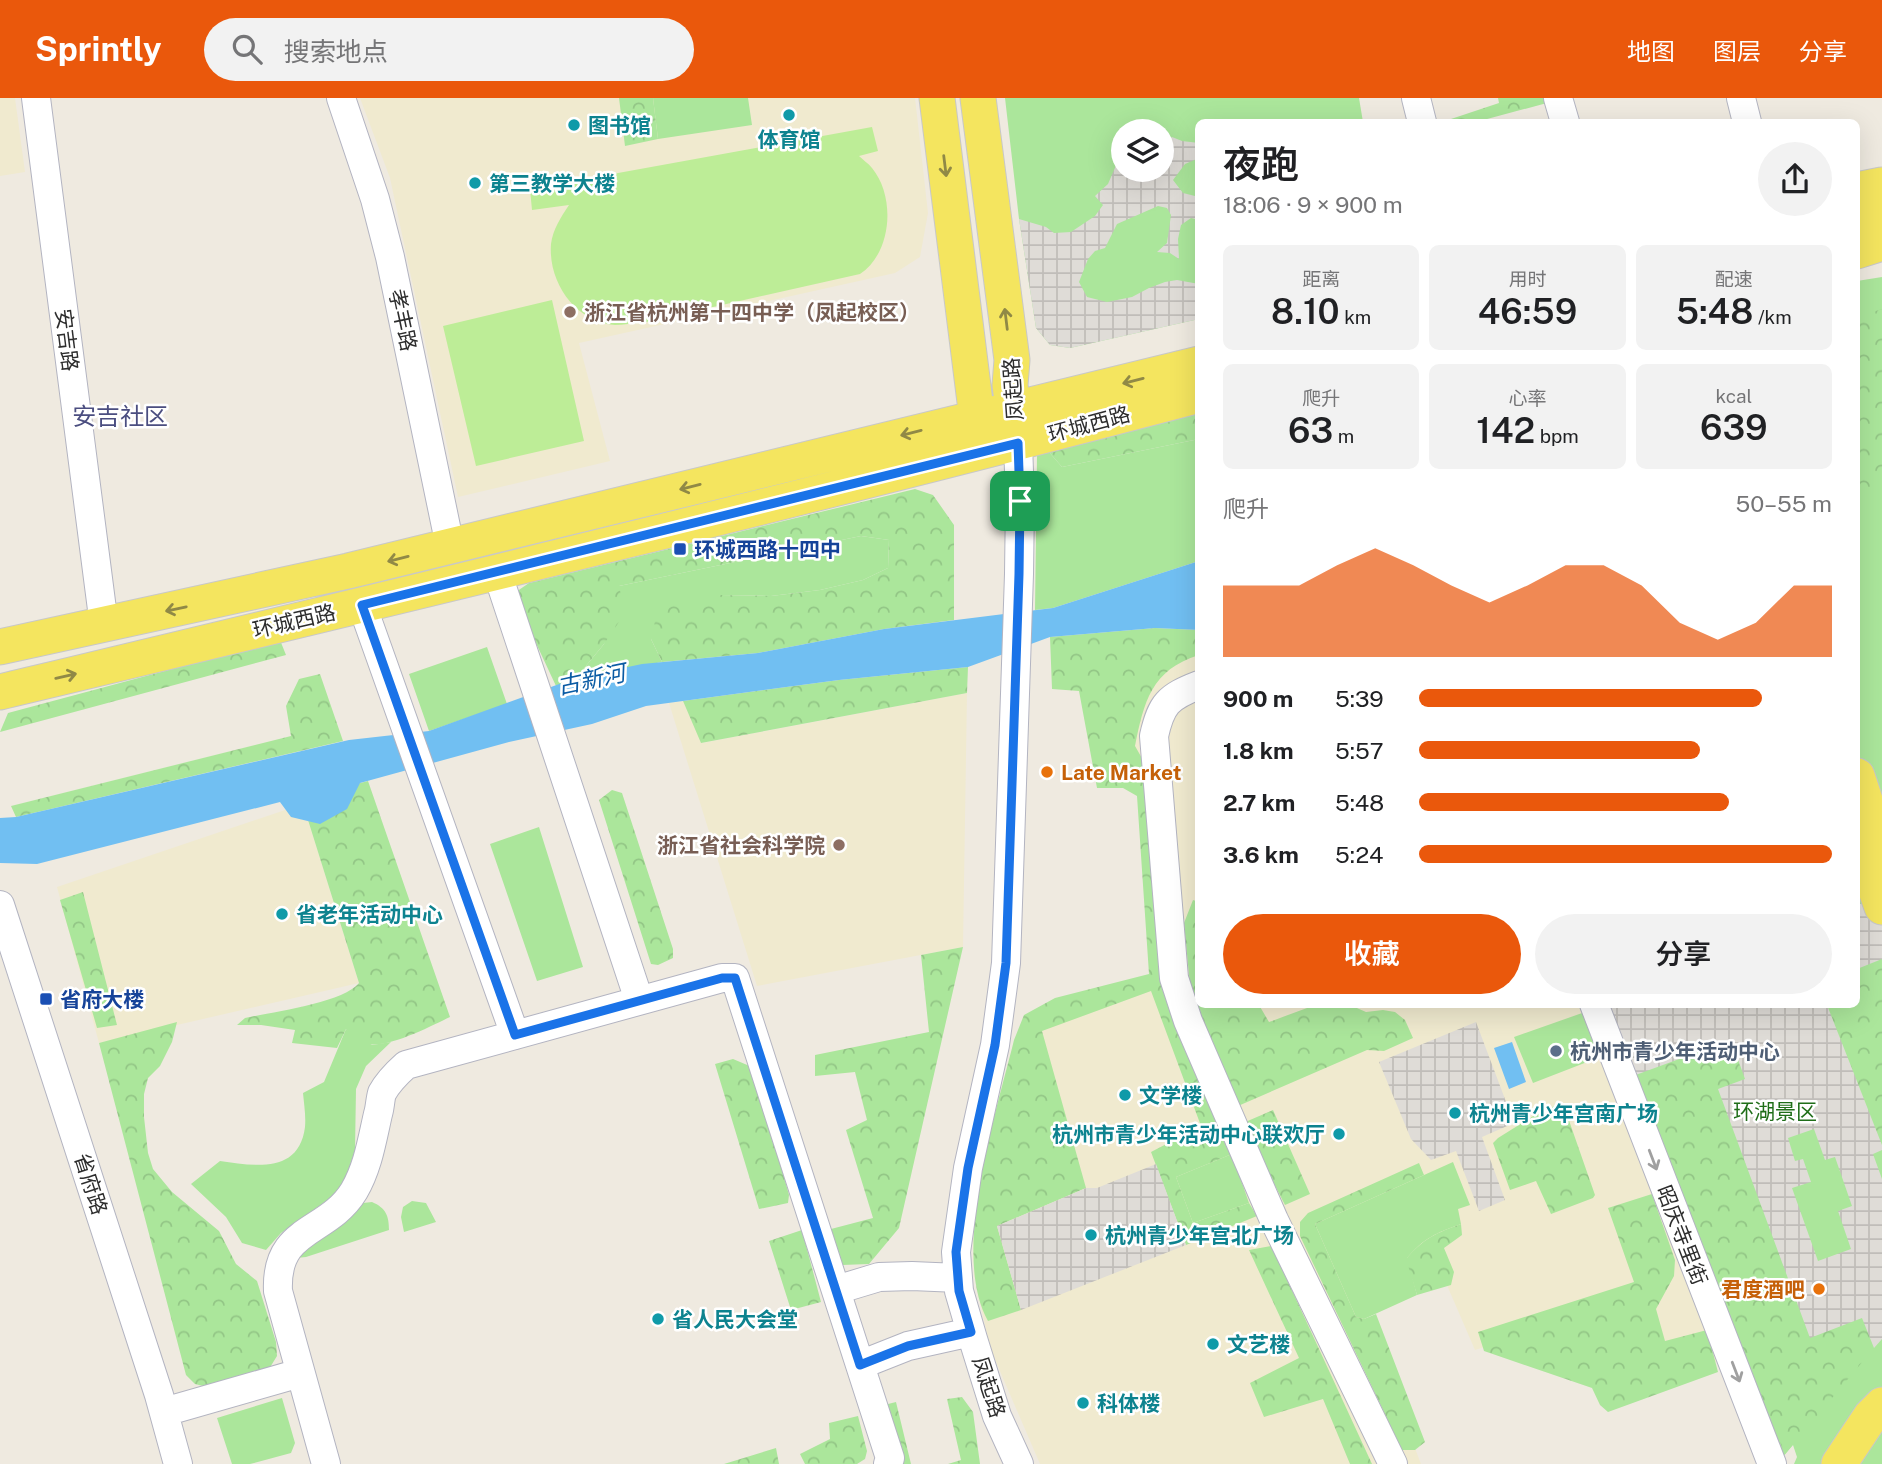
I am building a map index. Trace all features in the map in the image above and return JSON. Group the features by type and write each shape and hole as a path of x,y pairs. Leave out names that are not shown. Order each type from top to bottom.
{"main road":[{"path":"937,98 977,418"},
{"name":"凤起路","path":"978,98 1012,360 1010,385 1015,427"},
{"path":"1860,189 1882,185"},
{"name":"环城西路","path":"0,692 497,572 1015,427 1195,365"},
{"name":"环城西路","path":"0,647 348,571 977,418 1015,427 1195,396"},
{"path":"1860,785 1882,852"},
{"path":"1860,846 1882,907"},
{"path":"1839,1464 1865,1424 1882,1405"}],"street":[{"name":"安吉路","path":"36,98 104,625"},
{"name":"孝丰路","path":"341,98 375,199 390,257 450,547"},
{"path":"1416,98 1421,119"},
{"path":"1558,98 1564,119"},
{"path":"1741,98 1746,119"},
{"name":"凤起路","path":"1015,427 1020,501 1006,963 995,1045 962,1203 956,1252 959,1291 997,1416 1018,1464"},
{"path":"497,572 639,1000"},
{"path":"362,605 515,1035"},
{"path":"1195,687 1168,699 1158,717 1154,736 1174,978 1188,1021 1274,1220 1393,1464"},
{"name":"省府路","path":"0,905 164,1412 178,1464"},
{"path":"326,1464 278,1291 277,1272 282,1256 293,1242 340,1208 352,1194 368,1161 382,1094 394,1075 406,1065 722,978 735,978 890,1458 888,1464"},
{"name":"昭庆寺里街","path":"1596,1008 1772,1464"},
{"path":"836,1290 879,1278 958,1278"},
{"path":"860,1365 908,1346 971,1332"},
{"path":"164,1412 300,1373"}],"shaded area":[{"path":"0,98 15,98 25,172 0,176"},
{"name":"浙江省杭州第十四中学（凤起校区）","path":"360,98 915,98 928,213 920,257 895,273 579,343 610,461 458,497 390,178"},
{"path":"1174,138 1195,143 1195,160 1185,164 1174,179"},
{"path":"1111,177 1111,182 1174,181 1183,193 1195,196 1195,219 1191,218 1181,225 1178,239 1179,259 1170,253 1157,252 1167,243 1171,215 1167,208 1158,206 1117,224 1105,248 1095,251 1088,259 1079,282 1087,297 1107,302 1132,297 1165,282 1177,280 1195,283 1195,320 1070,348 1050,345 1036,328 1019,219 1046,227 1054,233 1071,232 1095,216 1103,205 1095,196 1108,184"},
{"name":"杭州市青少年活动中心","path":"1195,604 1195,1008 1585,1008 1722,1360 1619,1392 1491,1345 1475,1350 1443,1276 1362,1309 1421,1464 1040,1464 990,1348 974,1274 973,1241 1028,1022 1157,977 1138,779 1126,732"},
{"name":"浙江省社会科学院","path":"967,693 963,947 757,986 669,703 683,701 702,743"},
{"path":"303,804 359,983 99,1043 57,887"},
{"path":"1878,897 1882,907 1882,959 1860,968 1860,904"},
{"path":"1595,1008 1828,1008 1882,1145 1882,1150 1873,1154 1882,1179 1882,1339 1874,1348 1862,1318 1810,1338 1718,1089 1745,1079 1731,1040 1622,1080","holes":["1814,1129 1825,1160 1835,1157 1852,1206 1838,1211 1851,1249 1818,1261 1792,1188 1811,1182 1803,1159 1795,1161 1788,1138"]},
{"name":"杭州青少年宫南广场","path":"1476,1022 1514,1123 1482,1137 1505,1200 1479,1211 1456,1151 1431,1160 1411,1139 1379,1062"},
{"name":"杭州青少年宫北广场","path":"1156,1164 1186,1245 1021,1310 997,1226 1086,1188 1097,1188"}],"green space":[{"path":"619,98 653,98 658,139 625,146"},
{"path":"653,98 748,98 752,125 658,139"},
{"path":"1005,98 1359,98 1362,119 1195,119 1195,320 1070,348 1050,345 1036,328 1019,219"},
{"path":"1498,98 1546,98 1547,103 1487,119 1451,119 1499,103"},
{"path":"872,127 878,151 859,156 880,180 885,194 887,224 879,253 871,265 860,274 642,323 618,325 588,316 576,308 559,286 551,258 551,244 555,228 569,205 532,210 530,189"},
{"name":"环湖景区","path":"1882,277 1882,1464 1794,1464 1797,1457 1793,1445 1777,1464 1595,1008 1860,1008 1860,281"},
{"path":"552,300 584,441 476,466 443,326"},
{"path":"1882,309 1882,489 1869,494 1860,492 1860,316"},
{"path":"1195,412 1195,440 1062,467 1049,452"},
{"path":"1195,440 1195,562 1053,608 1035,610 1037,455 1049,452 1062,467"},
{"path":"915,489 933,495 954,525 954,620 884,629 758,653 662,662 651,639 658,608 721,595 771,596 820,590 863,580 888,568 889,540 861,536 619,586 625,613 576,678 556,686 513,594 529,583"},
{"path":"861,536 889,540 888,568 863,580 820,590 771,596 721,595 651,639 662,662 576,678 604,644 619,586"},
{"path":"1155,628 1195,630 1195,656 1170,669 1152,690 1142,715 1135,746 1143,760 1164,983 1232,1154 1176,1177 1193,1223 1249,1203 1257,1216 1186,1245 1151,1152 1201,1126 1151,991 1042,1031 1086,1188 997,1226 1021,1310 988,1321 977,1292 975,1222 988,1143 1014,1040 1024,1015 1055,998 1149,974 1137,796 1123,788 1097,788 1079,691 1052,689 1050,637"},
{"path":"280,640 286,655 0,732 8,713"},
{"path":"487,647 507,704 429,731 409,674"},
{"path":"968,667 967,693 701,743 683,701 839,680"},
{"path":"320,674 343,741 16,817 11,806 291,736 286,706 299,679"},
{"path":"368,781 450,1017 383,1044 361,1042 346,1029 337,1048 292,1043 295,1030 237,1025 245,1018 306,1006 338,996 359,983 303,804 307,797"},
{"path":"612,790 622,793 673,949 673,958 658,965 651,964 599,800"},
{"path":"539,827 583,967 537,981 490,844"},
{"path":"83,892 117,1025 97,1028 60,900"},
{"path":"1195,901 1195,1004 1191,995 1184,923"},
{"path":"963,947 899,1228 869,1264 842,1265 831,1229 873,1218 846,1130 867,1120 855,1072 815,1076 815,1055 929,1032 921,955"},
{"path":"1882,959 1882,1145 1828,1008 1860,1008 1860,968"},
{"path":"1197,1008 1261,1008 1269,1022 1307,1008 1357,1008 1366,1012 1383,1010 1395,1012 1405,1020 1413,1038 1384,1051 1367,1050 1238,1106"},
{"path":"1585,1012 1600,1057 1533,1083 1514,1037"},
{"path":"177,1022 172,1042 160,1066 148,1078 144,1094 148,1153 153,1169 172,1192 219,1231 236,1264 257,1281 276,1342 277,1356 269,1369 203,1386 195,1384 186,1375 99,1043"},
{"path":"346,1029 372,1045 391,1042 366,1066 356,1089 355,1150 344,1184 329,1199 281,1233 266,1250 242,1243 226,1217 191,1184 220,1161 273,1164 294,1153 301,1142 305,1127 303,1093 324,1082"},
{"path":"1730,1040 1745,1079 1718,1089 1810,1337 1863,1318 1874,1348 1785,1454 1632,1076"},
{"path":"733,1059 752,1067 756,1075 789,1195 788,1203 759,1209 715,1064"},
{"path":"1558,1105 1565,1109 1595,1195 1551,1214 1536,1181 1510,1190 1493,1143 1543,1110"},
{"path":"1273,1110 1310,1194 1285,1205 1243,1123"},
{"path":"1232,1154 1249,1203 1193,1223 1176,1177"},
{"path":"1453,1162 1470,1205 1458,1209 1461,1224 1431,1237 1407,1258 1417,1295 1364,1319 1356,1317 1315,1224"},
{"path":"1419,1163 1424,1175 1315,1224 1356,1317 1364,1319 1376,1314 1425,1442 1415,1450 1402,1450 1300,1236 1300,1222 1308,1213"},
{"path":"1652,1194 1675,1260 1674,1276 1656,1309 1665,1341 1707,1330 1718,1372 1608,1412 1600,1405 1592,1388 1484,1351 1478,1332 1634,1282 1608,1208"},
{"path":"412,1201 426,1203 436,1222 404,1232 401,1217 403,1207"},
{"path":"372,1202 386,1213 389,1230 296,1258 355,1207"},
{"path":"1461,1224 1462,1235 1444,1248 1454,1272 1451,1285 1417,1295 1406,1259 1431,1237"},
{"path":"802,1230 821,1302 791,1310 769,1241"},
{"path":"1271,1246 1372,1464 1350,1464 1323,1399 1264,1417 1250,1383 1299,1358 1249,1250"},
{"path":"962,1397 973,1412 980,1464 948,1464 961,1460 947,1399"},
{"path":"282,1398 295,1443 291,1453 250,1464 232,1464 217,1418"},
{"path":"896,1402 911,1464 892,1464 880,1406"},
{"path":"858,1416 867,1451 865,1459 857,1464 805,1464 800,1454 830,1439 829,1423"},
{"path":"776,1448 779,1464 724,1464"}],"water":[{"name":"古新河","path":"1195,562 1195,630 1155,628 1050,637 968,667 839,680 646,706 592,724 509,742 360,783 347,809 320,824 291,817 280,802 37,864 0,863 0,818 16,817 349,740 429,731 576,678 642,664 758,653 884,629 1053,608"},
{"path":"1512,1042 1526,1082 1509,1089 1494,1048"}],"place":[{"name":"体育馆","path":"789,115"},
{"name":"图书馆","path":"574,125"},
{"name":"第三教学大楼","path":"475,183"},
{"name":"浙江省杭州第十四中学（凤起校区）","path":"570,312"},
{"name":"环城西路十四中","path":"680,549"},
{"name":"Late Market","path":"1047,772"},
{"name":"浙江省社会科学院","path":"839,845"},
{"name":"省老年活动中心","path":"282,914"},
{"name":"省府大楼","path":"46,999"},
{"name":"杭州市青少年活动中心","path":"1556,1051"},
{"name":"文学楼","path":"1125,1095"},
{"name":"杭州青少年宫南广场","path":"1455,1113"},
{"name":"杭州市青少年活动中心联欢厅","path":"1339,1134"},
{"name":"杭州青少年宫北广场","path":"1091,1235"},
{"name":"君度酒吧","path":"1819,1289"},
{"name":"省人民大会堂","path":"658,1319"},
{"name":"文艺楼","path":"1213,1344"},
{"name":"科体楼","path":"1083,1403"}],"district":[{"name":"安吉社区","path":"120,416"}],"route":[{"path":"1018,443 1020,501 1006,963 995,1045 968,1168 956,1252 959,1291 971,1332 908,1346 860,1365 735,978 722,978 515,1035 362,605 1018,443"}]}
